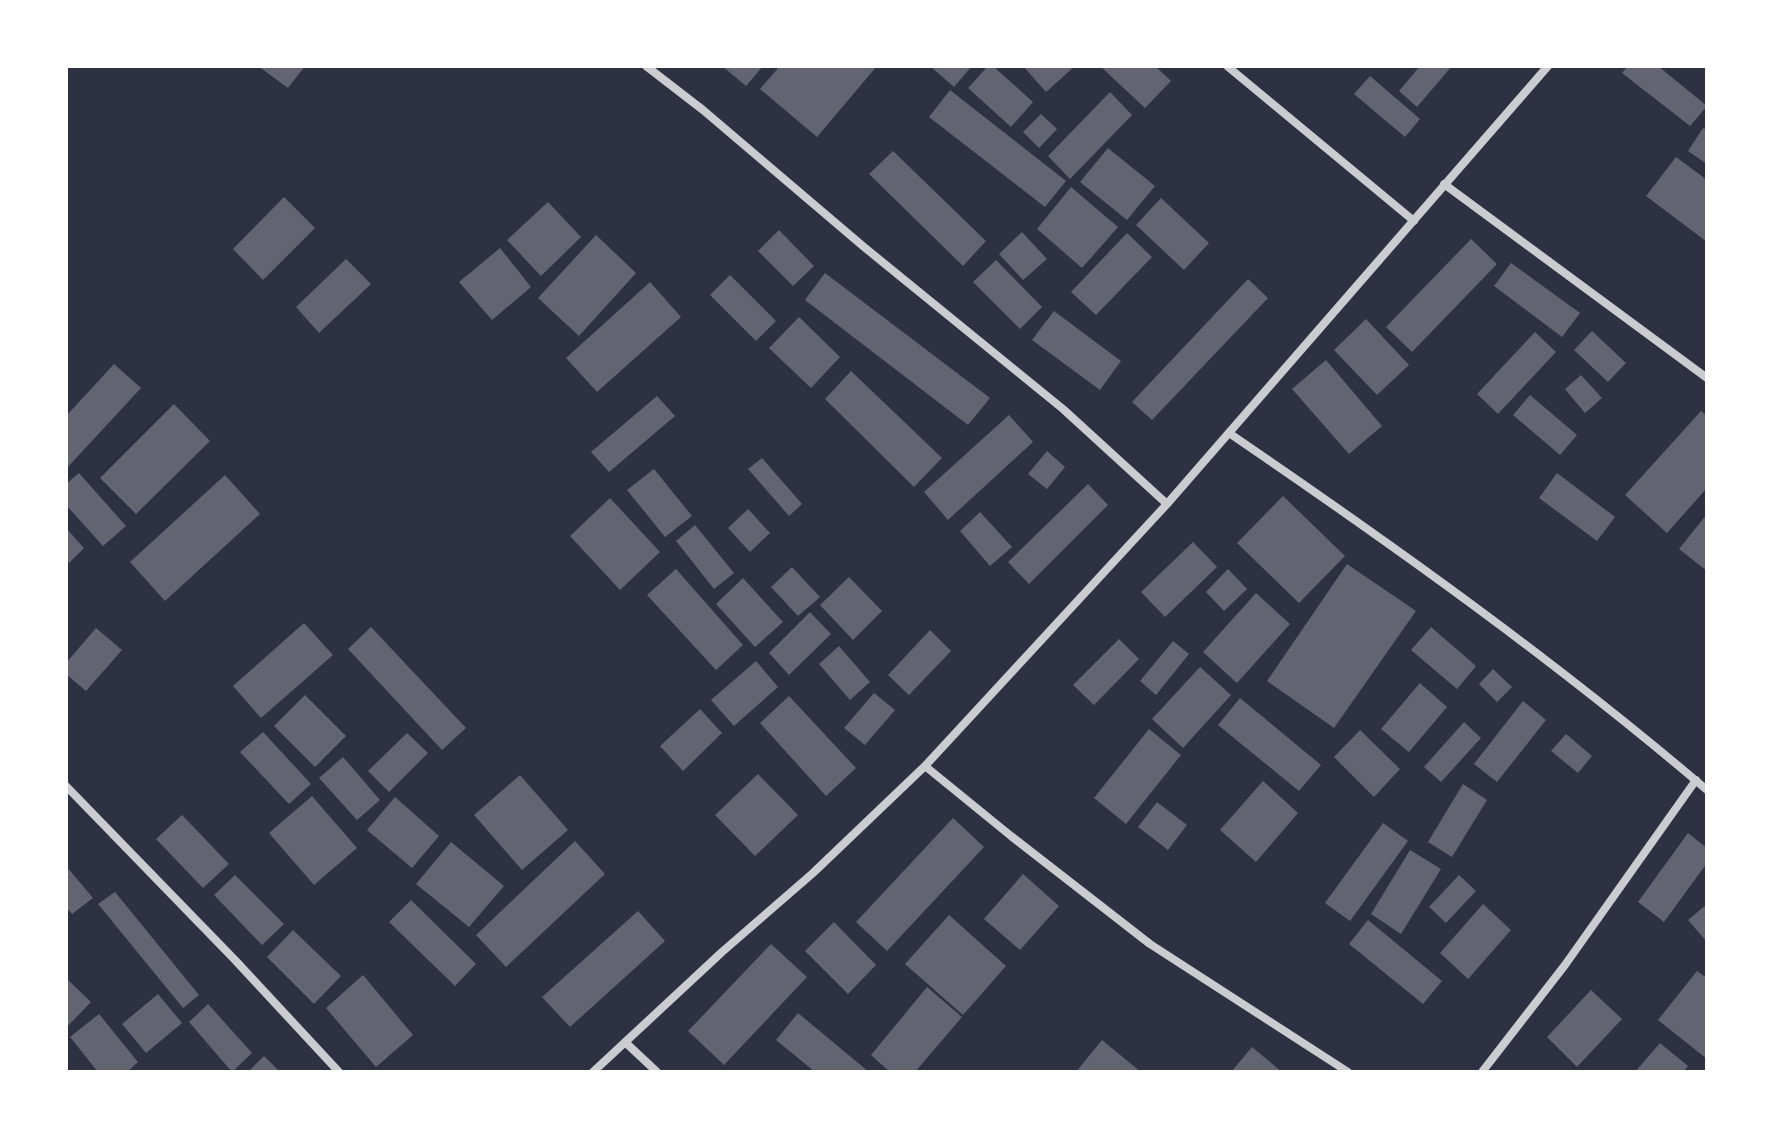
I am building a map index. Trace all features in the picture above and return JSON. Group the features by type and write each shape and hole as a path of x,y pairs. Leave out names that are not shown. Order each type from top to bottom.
{"street":[{"path":"646,66 1063,409 1167,504"},
{"path":"1227,66 1414,221"},
{"path":"593,1072 813,873 925,766 1167,504 1548,66"},
{"path":"1444,184 1707,378"},
{"path":"1229,433 1378,535 1632,727 1707,790"},
{"path":"925,766 1150,944 1348,1072"},
{"path":"1482,1072 1565,965 1696,780"},
{"path":"66,786 339,1072"},
{"path":"625,1042 657,1072"}],"building":[{"path":"258,66 305,66 288,88"},
{"path":"722,66 763,66 746,86"},
{"path":"780,66 877,66 817,137 760,89"},
{"path":"930,66 972,66 954,87"},
{"path":"988,66 993,66 1033,102 1011,127 968,88"},
{"path":"1023,66 1075,66 1046,92"},
{"path":"1100,66 1155,66 1171,81 1145,108"},
{"path":"1420,66 1452,66 1417,107 1399,91"},
{"path":"1628,66 1658,66 1707,106 1690,126 1622,73"},
{"path":"1370,76 1420,119 1405,137 1354,94"},
{"path":"950,90 1066,181 1045,207 929,117"},
{"path":"1110,92 1132,115 1070,179 1048,156"},
{"path":"1041,114 1057,129 1039,148 1023,132"},
{"path":"1703,128 1707,130 1707,164 1688,151"},
{"path":"1108,148 1155,186 1127,220 1080,182"},
{"path":"893,151 986,241 963,266 869,174"},
{"path":"1676,157 1707,180 1707,242 1646,196"},
{"path":"1071,187 1118,227 1082,268 1037,229"},
{"path":"284,197 315,228 263,280 233,249"},
{"path":"1161,198 1209,243 1184,270 1136,225"},
{"path":"548,202 581,237 541,276 507,240"},
{"path":"779,230 814,266 793,286 758,251"},
{"path":"1022,232 1047,259 1023,280 999,254"},
{"path":"1127,233 1152,257 1096,315 1071,292"},
{"path":"596,235 636,273 579,336 538,298"},
{"path":"1471,239 1497,264 1412,352 1386,327"},
{"path":"500,248 531,287 492,320 459,282"},
{"path":"346,259 371,284 319,333 296,307"},
{"path":"996,260 1042,307 1020,329 973,282"},
{"path":"1511,263 1580,313 1562,337 1494,286"},
{"path":"825,273 990,398 968,425 805,300"},
{"path":"730,275 776,321 756,341 710,295"},
{"path":"1248,279 1268,298 1152,420 1132,402"},
{"path":"650,282 681,317 597,392 566,358"},
{"path":"1054,311 1121,361 1100,390 1032,340"},
{"path":"799,317 840,357 811,388 769,348"},
{"path":"1366,319 1409,365 1377,395 1334,350"},
{"path":"1592,331 1626,363 1608,382 1574,350"},
{"path":"1535,332 1556,352 1498,414 1477,394"},
{"path":"1326,360 1382,426 1349,454 1292,389"},
{"path":"114,364 141,388 66,469 66,416"},
{"path":"851,371 942,458 914,487 825,399"},
{"path":"1581,375 1602,398 1585,413 1565,389"},
{"path":"1530,395 1577,435 1560,455 1513,415"},
{"path":"657,396 675,416 609,472 591,452"},
{"path":"174,404 210,441 136,514 100,478"},
{"path":"1701,411 1707,416 1707,488 1667,533 1625,495"},
{"path":"1009,415 1033,442 948,520 924,492"},
{"path":"1047,451 1065,467 1047,489 1028,474"},
{"path":"762,458 802,504 789,516 748,469"},
{"path":"654,469 692,516 665,537 627,490"},
{"path":"79,473 126,526 103,546 66,505 66,484"},
{"path":"1557,473 1615,517 1597,541 1539,498"},
{"path":"225,475 260,514 165,601 130,562"},
{"path":"1088,484 1108,505 1029,584 1008,562"},
{"path":"1283,496 1345,556 1299,603 1237,543"},
{"path":"610,498 660,552 620,590 570,536"},
{"path":"748,509 770,533 750,552 728,528"},
{"path":"980,512 1012,547 990,566 960,531"},
{"path":"1707,514 1707,571 1679,549"},
{"path":"695,525 734,573 714,589 676,541"},
{"path":"66,528 84,548 69,563 66,560"},
{"path":"1193,542 1217,567 1165,617 1141,592"},
{"path":"1347,564 1416,611 1334,728 1267,681"},
{"path":"792,567 820,597 798,616 771,587"},
{"path":"676,569 743,645 716,670 647,595"},
{"path":"1228,569 1247,589 1224,611 1206,592"},
{"path":"849,577 882,611 853,640 820,605"},
{"path":"743,578 783,622 755,647 716,604"},
{"path":"1256,593 1290,624 1237,683 1203,652"},
{"path":"810,612 831,634 789,675 769,653"},
{"path":"304,623 333,655 261,718 233,686"},
{"path":"371,627 466,728 442,750 348,649"},
{"path":"1431,627 1476,666 1457,689 1411,650"},
{"path":"96,628 122,650 86,691 66,674 66,663"},
{"path":"930,630 951,651 909,695 888,675"},
{"path":"1119,639 1139,659 1094,705 1073,685"},
{"path":"1173,641 1189,654 1156,695 1140,681"},
{"path":"839,646 870,682 850,700 819,664"},
{"path":"756,661 778,687 734,726 711,700"},
{"path":"1200,667 1231,695 1183,748 1152,719"},
{"path":"1493,669 1512,687 1497,702 1479,684"},
{"path":"1420,683 1447,707 1409,752 1381,729"},
{"path":"874,693 895,710 865,745 844,728"},
{"path":"305,695 346,736 315,767 274,726"},
{"path":"789,696 856,768 826,796 760,723"},
{"path":"1240,698 1321,765 1299,791 1218,725"},
{"path":"1523,701 1546,720 1497,782 1474,764"},
{"path":"700,709 722,733 683,771 660,746"},
{"path":"1464,722 1481,738 1441,782 1424,767"},
{"path":"1149,729 1181,755 1126,824 1094,798"},
{"path":"1360,730 1400,769 1374,797 1334,757"},
{"path":"263,732 311,784 289,804 240,752"},
{"path":"407,733 428,753 389,792 368,771"},
{"path":"1566,734 1592,756 1578,773 1551,751"},
{"path":"343,757 380,800 357,820 319,778"},
{"path":"758,774 798,815 755,856 715,815"},
{"path":"520,775 568,830 522,870 474,815"},
{"path":"1263,781 1298,813 1256,862 1220,830"},
{"path":"1463,784 1487,800 1452,857 1428,842"},
{"path":"312,796 357,848 314,885 269,833"},
{"path":"395,797 439,836 412,868 367,830"},
{"path":"1157,802 1187,825 1168,850 1138,827"},
{"path":"182,815 229,864 203,888 156,839"},
{"path":"953,818 984,847 887,951 856,922"},
{"path":"1383,823 1408,841 1350,921 1325,903"},
{"path":"1688,833 1707,848 1707,863 1664,922 1638,902"},
{"path":"575,841 605,874 506,967 476,935"},
{"path":"451,842 504,886 469,927 416,884"},
{"path":"1410,850 1441,869 1401,934 1371,914"},
{"path":"66,866 93,898 72,914 66,907"},
{"path":"1023,874 1059,906 1020,950 984,919"},
{"path":"235,875 284,924 262,945 214,895"},
{"path":"1459,875 1476,891 1446,923 1429,907"},
{"path":"115,892 199,995 183,1008 98,904"},
{"path":"411,900 476,964 455,986 389,922"},
{"path":"1483,904 1511,930 1468,979 1440,953"},
{"path":"1707,904 1707,942 1688,920"},
{"path":"638,911 665,941 570,1027 542,997"},
{"path":"949,915 1006,966 963,1015 905,964"},
{"path":"1368,920 1442,981 1423,1004 1349,944"},
{"path":"834,922 876,965 848,994 805,951"},
{"path":"293,930 341,976 314,1004 267,957"},
{"path":"771,944 807,977 724,1065 688,1031"},
{"path":"1697,971 1707,978 1707,1059 1658,1020"},
{"path":"363,975 413,1035 376,1067 326,1008"},
{"path":"66,978 91,1002 66,1028"},
{"path":"927,987 962,1017 915,1072 890,1072 871,1055"},
{"path":"1591,990 1622,1019 1577,1067 1547,1037"},
{"path":"158,994 182,1023 146,1053 122,1024"},
{"path":"208,1004 252,1053 232,1072 189,1022"},
{"path":"798,1013 869,1072 815,1072 776,1040"},
{"path":"99,1014 138,1062 127,1072 98,1072 70,1037"},
{"path":"1102,1040 1141,1072 1076,1072"},
{"path":"1660,1043 1688,1066 1683,1072 1635,1072"},
{"path":"1252,1047 1282,1072 1231,1072"},
{"path":"264,1056 280,1072 248,1072"}]}
